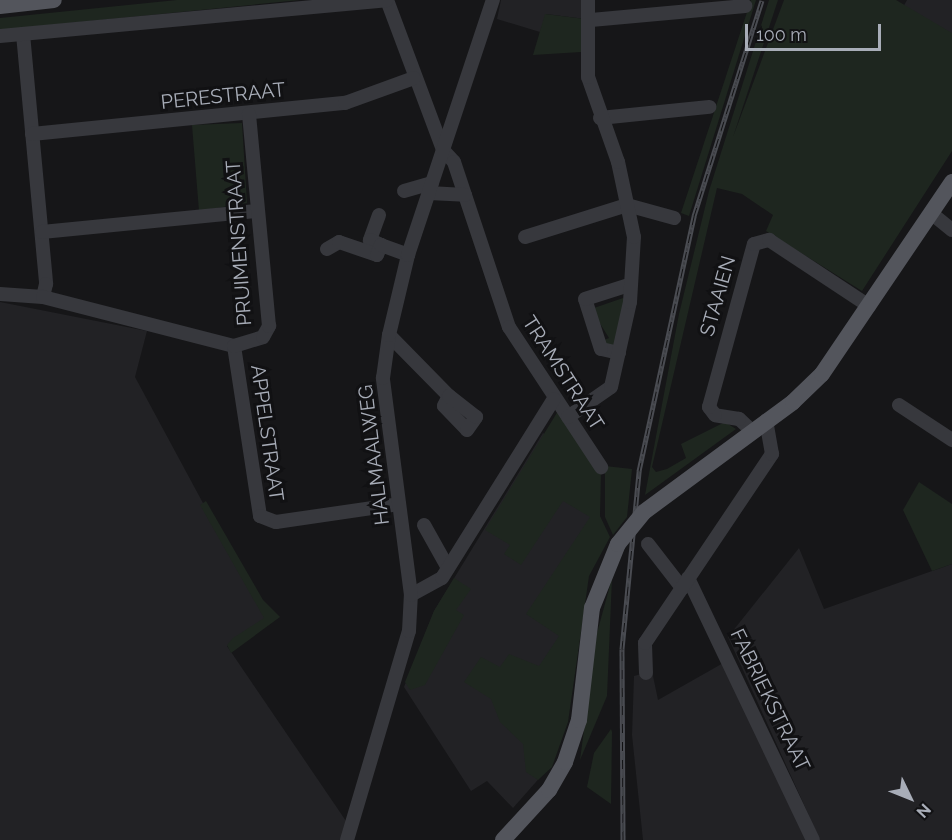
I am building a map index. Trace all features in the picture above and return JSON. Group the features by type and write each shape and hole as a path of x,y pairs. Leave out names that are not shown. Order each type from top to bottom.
{"main road":[{"path":"0,6 54,0"},
{"path":"503,840 549,790 565,762 579,720 592,608 609,561 651,504 766,421 822,374 952,182"}],"street":[{"path":"0,36 387,0"},
{"name":"TRAMSTRAAT","path":"387,0 414,78 443,150 454,162 509,327 600,467"},
{"name":"HALMAALWEG","path":"347,840 403,663 411,595 383,378 389,335 408,255 493,0"},
{"path":"568,417 611,387 619,353 634,237 627,205 588,77 591,20 588,0"},
{"path":"591,20 744,6"},
{"path":"23,34 42,232 43,297"},
{"name":"PERESTRAAT","path":"32,134 345,103 414,78"},
{"path":"600,118 709,107"},
{"name":"PRUIMENSTRAAT","path":"234,346 263,337 269,326 256,211 249,114"},
{"path":"404,191 431,188 465,195"},
{"path":"525,237 627,205 674,218"},
{"path":"42,232 256,211"},
{"path":"931,213 952,230"},
{"path":"379,215 370,240 408,255"},
{"name":"STAAIEN","path":"752,431 739,419 715,415 709,406 754,244 769,240 869,306"},
{"path":"327,249 339,242 377,255 381,245"},
{"path":"619,353 600,349 585,299 629,285"},
{"name":"APPELSTRAAT","path":"0,294 43,297 234,346 260,516 276,522 399,504"},
{"path":"389,335 449,396"},
{"path":"411,595 432,588 448,568 554,399"},
{"path":"899,405 952,440"},
{"path":"646,673 645,643 772,454 766,421"},
{"path":"424,525 448,568"},
{"name":"FABRIEKSTRAAT","path":"648,544 685,583 813,840"}],"shaded area":[{"path":"177,0 300,0 0,30 0,18"},
{"path":"501,0 581,0 585,19 546,14 540,32 497,19"},
{"path":"751,0 756,0 689,216 681,213"},
{"path":"769,0 778,0 733,137 784,0 896,0 952,33 952,151 862,291 766,231 773,215 742,194 717,188 652,467 656,472 667,469 686,458 681,444 725,422 736,429 645,495 679,314 709,191"},
{"path":"907,0 952,0 952,59 895,21"},
{"path":"545,14 585,19 581,52 533,55"},
{"path":"242,123 247,203 199,211 192,125"},
{"path":"626,297 613,349 602,341 609,338 591,309"},
{"path":"0,302 147,331 135,377 265,618 227,646 346,821 341,840 0,840"},
{"path":"558,411 601,472 600,516 610,537 589,576 568,722 552,767 538,780 526,772 523,744 500,722 491,699 464,682 481,657 500,667 509,654 539,666 559,636 526,614 590,517 563,501 521,565 504,554 510,545 485,530"},
{"path":"543,433 599,473 543,774 513,808 487,781 471,791 404,687 434,611"},
{"path":"605,466 632,469 627,517 613,535 605,517"},
{"path":"919,482 952,504 952,564 932,571 903,510"},
{"path":"206,501 263,600 280,617 231,653 227,645 233,638 264,618 200,505"},
{"path":"799,548 824,609 952,564 952,840 820,840 728,637"},
{"path":"454,578 471,589 456,610 464,615 425,685 410,690 405,682 434,611"},
{"path":"612,578 607,696 580,760 597,633"},
{"path":"725,662 809,840 643,840 632,735 634,676 652,671 658,700"},
{"path":"611,729 611,804 587,787 594,753"}],"railway":[{"path":"623,840 622,649 639,471 694,216 762,0"}]}
